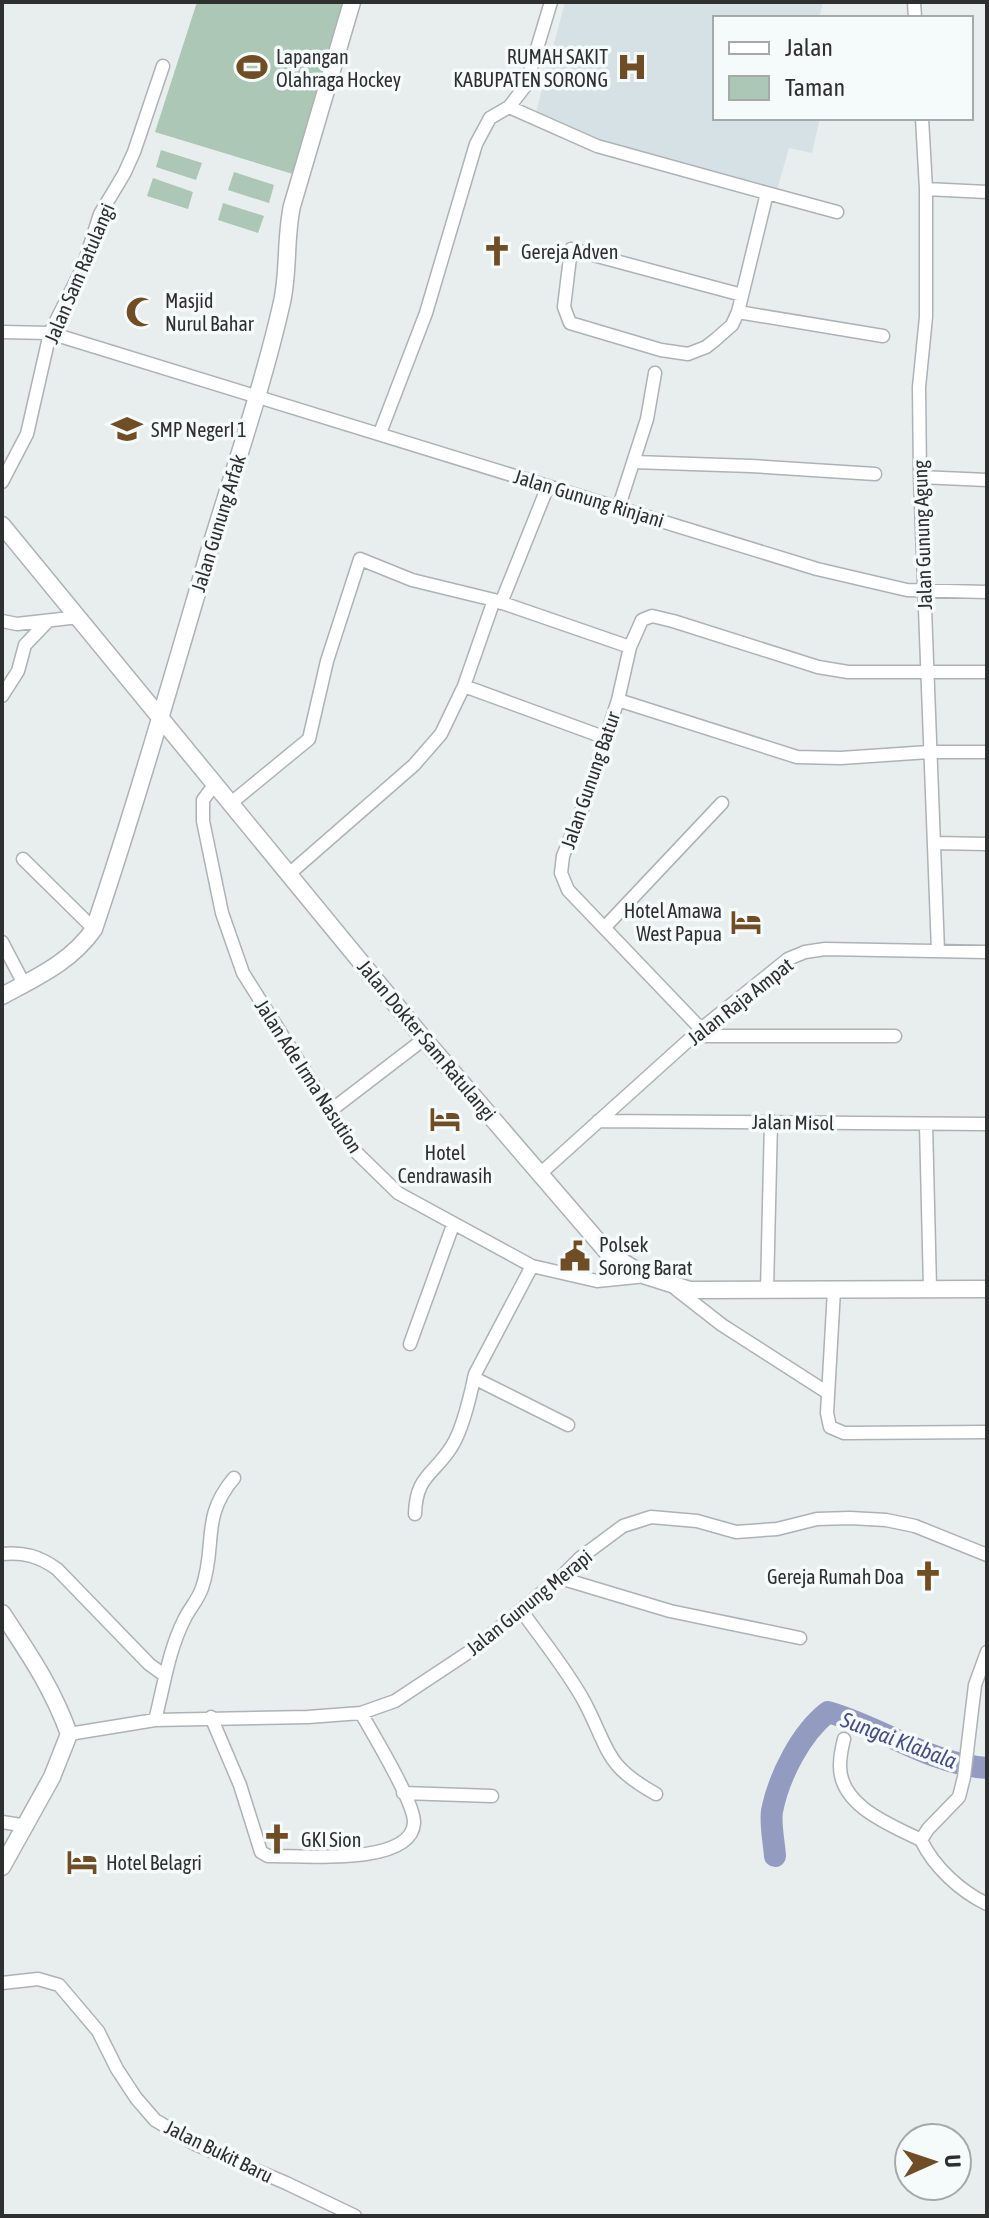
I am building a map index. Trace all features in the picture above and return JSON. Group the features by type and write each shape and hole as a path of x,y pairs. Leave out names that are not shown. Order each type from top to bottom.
{"street":[{"name":"Jalan Gunung Arfak","path":"2,996 67,960 94,929 135,806 282,301 287,270 287,227 352,2"},
{"path":"380,433 426,313 476,144 490,118 509,107 526,85 551,2"},
{"name":"Jalan Sam Ratulangi","path":"2,482 27,434 50,333 83,267 100,214 134,152 163,66"},
{"path":"509,107 597,146 837,212"},
{"name":"Jalan Gunung Agung","path":"922,120 926,189 926,317 919,387 920,477 938,951"},
{"path":"926,189 987,192"},
{"path":"742,295 571,249 564,307 566,318 575,326 661,350 688,354 706,347 732,325 738,312 742,295 762,192"},
{"path":"738,312 883,336"},
{"name":"Jalan Gunung Rinjani","path":"2,332 50,333 817,569 923,592 987,592"},
{"path":"619,506 647,419 655,373"},
{"path":"634,462 875,474"},
{"path":"920,477 987,480"},
{"path":"289,874 367,809 427,752 441,734 548,486"},
{"name":"Jalan Dokter Sam Ratulangi","path":"2,525 424,1039 608,1253 646,1276 674,1287 716,1292 987,1289"},
{"path":"231,803 309,739 327,661 360,559 412,580 498,601 630,647"},
{"path":"2,621 17,624 79,617"},
{"name":"Jalan Gunung Batur","path":"698,1032 568,890 561,873 563,856 585,802 618,700 630,647 640,624 647,617 658,617 833,669 866,673 926,671"},
{"path":"2,696 18,671 25,645 47,622"},
{"path":"926,671 987,672"},
{"path":"464,686 606,738"},
{"path":"618,700 797,757 987,752"},
{"name":"Jalan Ade Irma Nasution","path":"214,785 203,800 202,814 212,870 243,973 355,1151 398,1193 532,1266 597,1281 646,1276"},
{"path":"605,927 722,803"},
{"path":"934,843 987,844"},
{"path":"23,859 94,929"},
{"path":"2,942 24,984"},
{"name":"Jalan Raja Ampat","path":"541,1173 698,1032 788,959 825,949 987,952"},
{"path":"698,1032 895,1036"},
{"path":"330,1111 424,1039"},
{"name":"Jalan Misol","path":"598,1121 987,1124"},
{"path":"767,1290 771,1121"},
{"path":"926,1124 930,1288"},
{"path":"410,1344 453,1225"},
{"path":"415,1514 417,1490 454,1443 473,1392 474,1378 532,1266"},
{"path":"674,1287 722,1325 828,1393"},
{"path":"834,1290 827,1413 830,1427 844,1433 987,1432"},
{"path":"474,1378 568,1425"},
{"path":"155,1720 164,1675 184,1619 202,1588 214,1509 220,1495 234,1478"},
{"name":"Jalan Gunung Merapi","path":"69,1734 155,1720 361,1713 395,1701 472,1650 580,1558 623,1526 651,1517 668,1516 744,1532 777,1529 817,1519 886,1520 915,1526 987,1555"},
{"path":"2,1554 29,1554 57,1569 128,1643 164,1675"},
{"path":"560,1578 670,1611 800,1638"},
{"path":"521,1610 584,1702 603,1746 619,1770 630,1780 656,1794"},
{"path":"2,1613 7,1628 30,1652 46,1680 69,1734 52,1777 2,1867"},
{"path":"921,1840 959,1797 968,1751 975,1685 987,1652"},
{"path":"211,1717 240,1785 261,1852 268,1856 360,1856 399,1845 409,1837 414,1825 409,1804 361,1713"},
{"path":"844,1739 841,1778 862,1808 921,1840 936,1866 987,1904"},
{"path":"403,1793 492,1796"},
{"path":"2,1822 27,1826"},
{"name":"Jalan Bukit Baru","path":"2,1983 38,1979 59,1985 98,2031 136,2098 155,2120 195,2144 355,2216"}],"shaded area":[{"name":"RUMAH SAKIT KABUPATEN SORONG","path":"565,2 823,2 820,16 713,16 713,120 820,120 812,153 789,148 776,193 637,152 535,116"}],"green space":[{"name":"Lapangan Olahraga Hockey","path":"197,2 346,2 296,175 155,132"},
{"path":"161,150 202,163 196,180 156,167"},
{"path":"234,172 274,185 269,203 228,190"},
{"path":"153,178 193,192 188,209 147,196"},
{"path":"223,203 264,216 258,233 218,220"}],"waterway":[{"name":"Sungai Klabala","path":"775,1856 772,1816 780,1784 800,1743 828,1712 945,1760 987,1768"}],"place":[{"name":"Lapangan Olahraga Hockey","path":"252,67"},
{"name":"RUMAH SAKIT KABUPATEN SORONG","path":"632,67"},
{"name":"Gereja Adven","path":"497,251"},
{"name":"Masjid Nurul Bahar","path":"141,312"},
{"name":"SMP NegerI 1","path":"127,429"},
{"name":"Hotel Amawa West Papua","path":"746,922"},
{"name":"Hotel Cendrawasih","path":"445,1119"},
{"name":"Polsek Sorong Barat","path":"575,1256"},
{"name":"Gereja Rumah Doa","path":"928,1576"},
{"name":"GKI Sion","path":"277,1839"},
{"name":"Hotel Belagri","path":"82,1862"}]}
